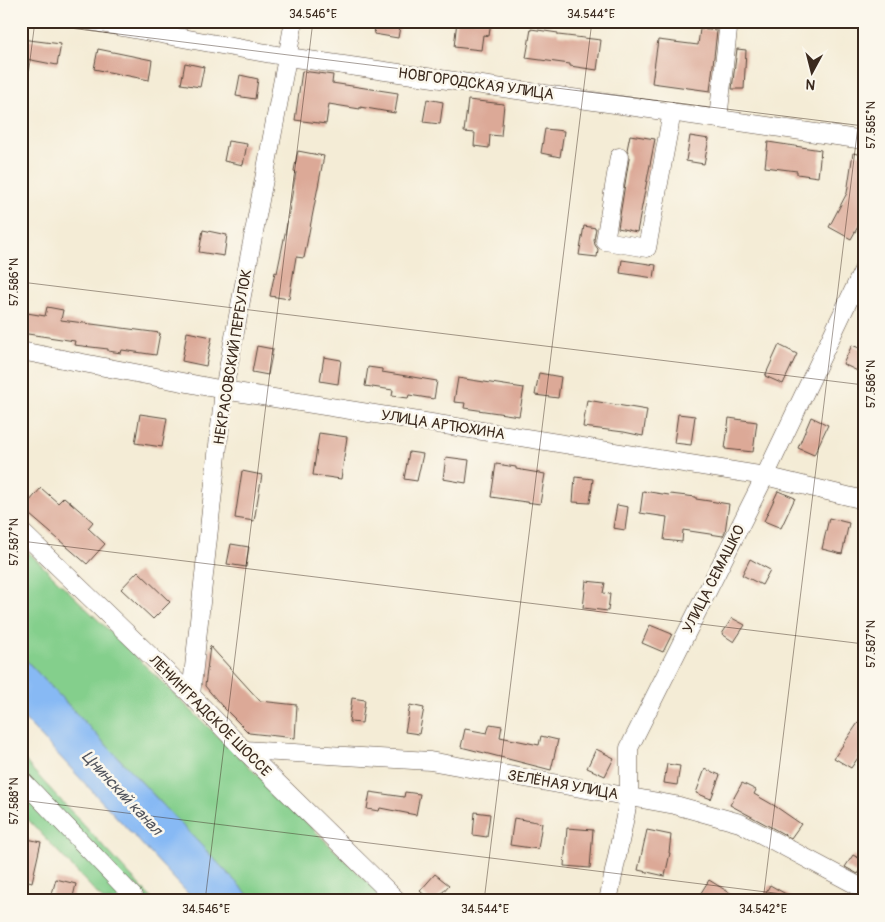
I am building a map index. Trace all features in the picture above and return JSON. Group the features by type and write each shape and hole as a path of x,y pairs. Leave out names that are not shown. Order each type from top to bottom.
{"street":[{"name":"НОВГОРОДСКАЯ УЛИЦА","path":"89,21 288,57 864,140"},
{"name":"НЕКРАСОВСКИЙ ПЕРЕУЛОК","path":"191,695 224,390 294,21"},
{"path":"718,119 729,21"},
{"path":"619,157 605,241 647,248 672,112"},
{"name":"УЛИЦА СЕМАШКО","path":"608,901 629,797 629,748 765,476 864,268"},
{"name":"УЛИЦА АРТЮХИНА","path":"21,351 224,390 765,476 864,500"},
{"name":"ЛЕНИНГРАДСКОЕ ШОССЕ","path":"21,531 191,695 244,750 398,901"},
{"name":"ЗЕЛЁНАЯ УЛИЦА","path":"244,750 430,761 675,805 740,823 864,889"},
{"path":"21,779 133,898"}],"green space":[{"path":"21,545 387,901 254,901 21,655"},
{"path":"21,755 154,901 104,901 21,812"}],"water":[{"name":"Цнинский канал","path":"21,655 254,901 195,901 21,715"}],"building":[{"path":"376,21 401,21 398,38 374,34"},
{"path":"457,21 491,21 489,36 483,35 481,50 454,47"},
{"path":"531,29 558,33 558,35 601,40 597,70 526,58"},
{"path":"700,29 717,31 710,91 652,83 658,40 698,45"},
{"path":"21,39 61,44 57,65 21,58"},
{"path":"98,49 152,60 149,80 94,69"},
{"path":"737,49 746,50 744,89 732,89"},
{"path":"185,63 204,67 200,87 181,84"},
{"path":"302,71 333,75 332,83 398,93 395,113 329,104 326,124 295,120"},
{"path":"240,75 258,79 255,99 236,96"},
{"path":"427,99 443,102 440,124 423,122"},
{"path":"468,100 504,104 501,136 490,135 489,148 474,146 475,133 464,132"},
{"path":"545,129 564,131 560,157 541,153"},
{"path":"630,135 655,139 637,232 618,228 629,159 627,150"},
{"path":"690,136 709,139 704,164 686,161"},
{"path":"228,141 247,144 243,165 224,161"},
{"path":"768,142 821,150 818,177 797,174 797,171 765,167"},
{"path":"298,151 324,156 304,258 296,257 289,299 270,296 285,234"},
{"path":"853,153 864,155 864,216 851,239 829,227 847,193"},
{"path":"584,226 596,228 594,240 598,249 597,257 579,255"},
{"path":"203,230 227,235 224,256 199,252"},
{"path":"622,260 656,265 654,278 620,273"},
{"path":"47,307 63,310 61,320 160,333 156,355 122,350 121,353 108,351 108,349 74,345 75,341 21,333 21,312 45,316"},
{"path":"187,332 212,337 206,366 182,361"},
{"path":"779,345 797,354 783,384 765,376"},
{"path":"852,345 864,350 864,374 843,364"},
{"path":"257,346 273,349 268,375 252,372"},
{"path":"324,357 341,360 338,384 320,381"},
{"path":"368,367 382,369 382,372 437,381 434,399 409,395 408,398 392,396 393,390 365,386"},
{"path":"539,373 561,377 558,398 535,395"},
{"path":"458,378 524,388 519,416 464,408 465,403 454,402"},
{"path":"587,400 647,410 643,436 583,427"},
{"path":"140,414 167,418 162,447 135,443"},
{"path":"678,414 695,416 691,445 674,443"},
{"path":"811,417 828,425 814,455 798,448"},
{"path":"729,418 757,422 753,452 725,449"},
{"path":"319,433 347,437 341,479 313,475"},
{"path":"409,452 423,454 417,481 404,479"},
{"path":"446,457 469,460 466,483 443,479"},
{"path":"496,464 545,474 540,504 491,497"},
{"path":"242,471 262,475 254,521 235,518"},
{"path":"575,477 593,479 590,503 573,502"},
{"path":"41,488 58,503 64,497 93,522 88,528 105,544 87,564 23,509"},
{"path":"643,491 696,497 696,499 729,504 723,536 683,530 682,542 664,540 667,517 640,513"},
{"path":"778,491 795,498 781,528 764,521"},
{"path":"617,505 628,507 625,530 613,528"},
{"path":"829,518 849,523 842,554 822,549"},
{"path":"231,544 249,547 246,567 227,564"},
{"path":"750,559 770,570 762,585 742,575"},
{"path":"138,571 170,602 153,619 121,589"},
{"path":"586,581 605,583 603,593 610,594 608,611 583,608"},
{"path":"732,618 745,625 734,642 722,634"},
{"path":"650,625 672,634 663,652 642,643"},
{"path":"210,646 260,701 297,705 295,738 249,733 221,705 205,686"},
{"path":"352,698 365,700 362,723 349,722"},
{"path":"410,705 424,708 419,734 405,732"},
{"path":"864,714 864,749 851,768 834,758"},
{"path":"490,724 502,726 500,737 539,745 541,736 558,740 551,770 461,747 465,729 487,733"},
{"path":"596,749 614,758 605,776 587,768"},
{"path":"667,764 680,766 677,785 664,783"},
{"path":"705,769 720,775 711,799 696,793"},
{"path":"742,783 756,790 754,794 801,824 791,838 730,805"},
{"path":"370,792 404,797 405,792 420,794 416,815 380,808 379,811 367,809"},
{"path":"475,812 490,814 487,837 473,835"},
{"path":"514,818 542,823 538,849 510,845"},
{"path":"567,828 593,830 590,868 564,866"},
{"path":"647,830 671,835 670,853 665,876 638,870"},
{"path":"23,838 41,842 32,882 21,879 21,848"},
{"path":"853,855 864,861 864,865 858,874 845,867"},
{"path":"435,874 449,885 435,901 431,901 420,891"},
{"path":"56,879 76,884 72,901 50,901"},
{"path":"709,880 743,901 707,901 699,896"},
{"path":"770,885 798,901 761,901"}]}
